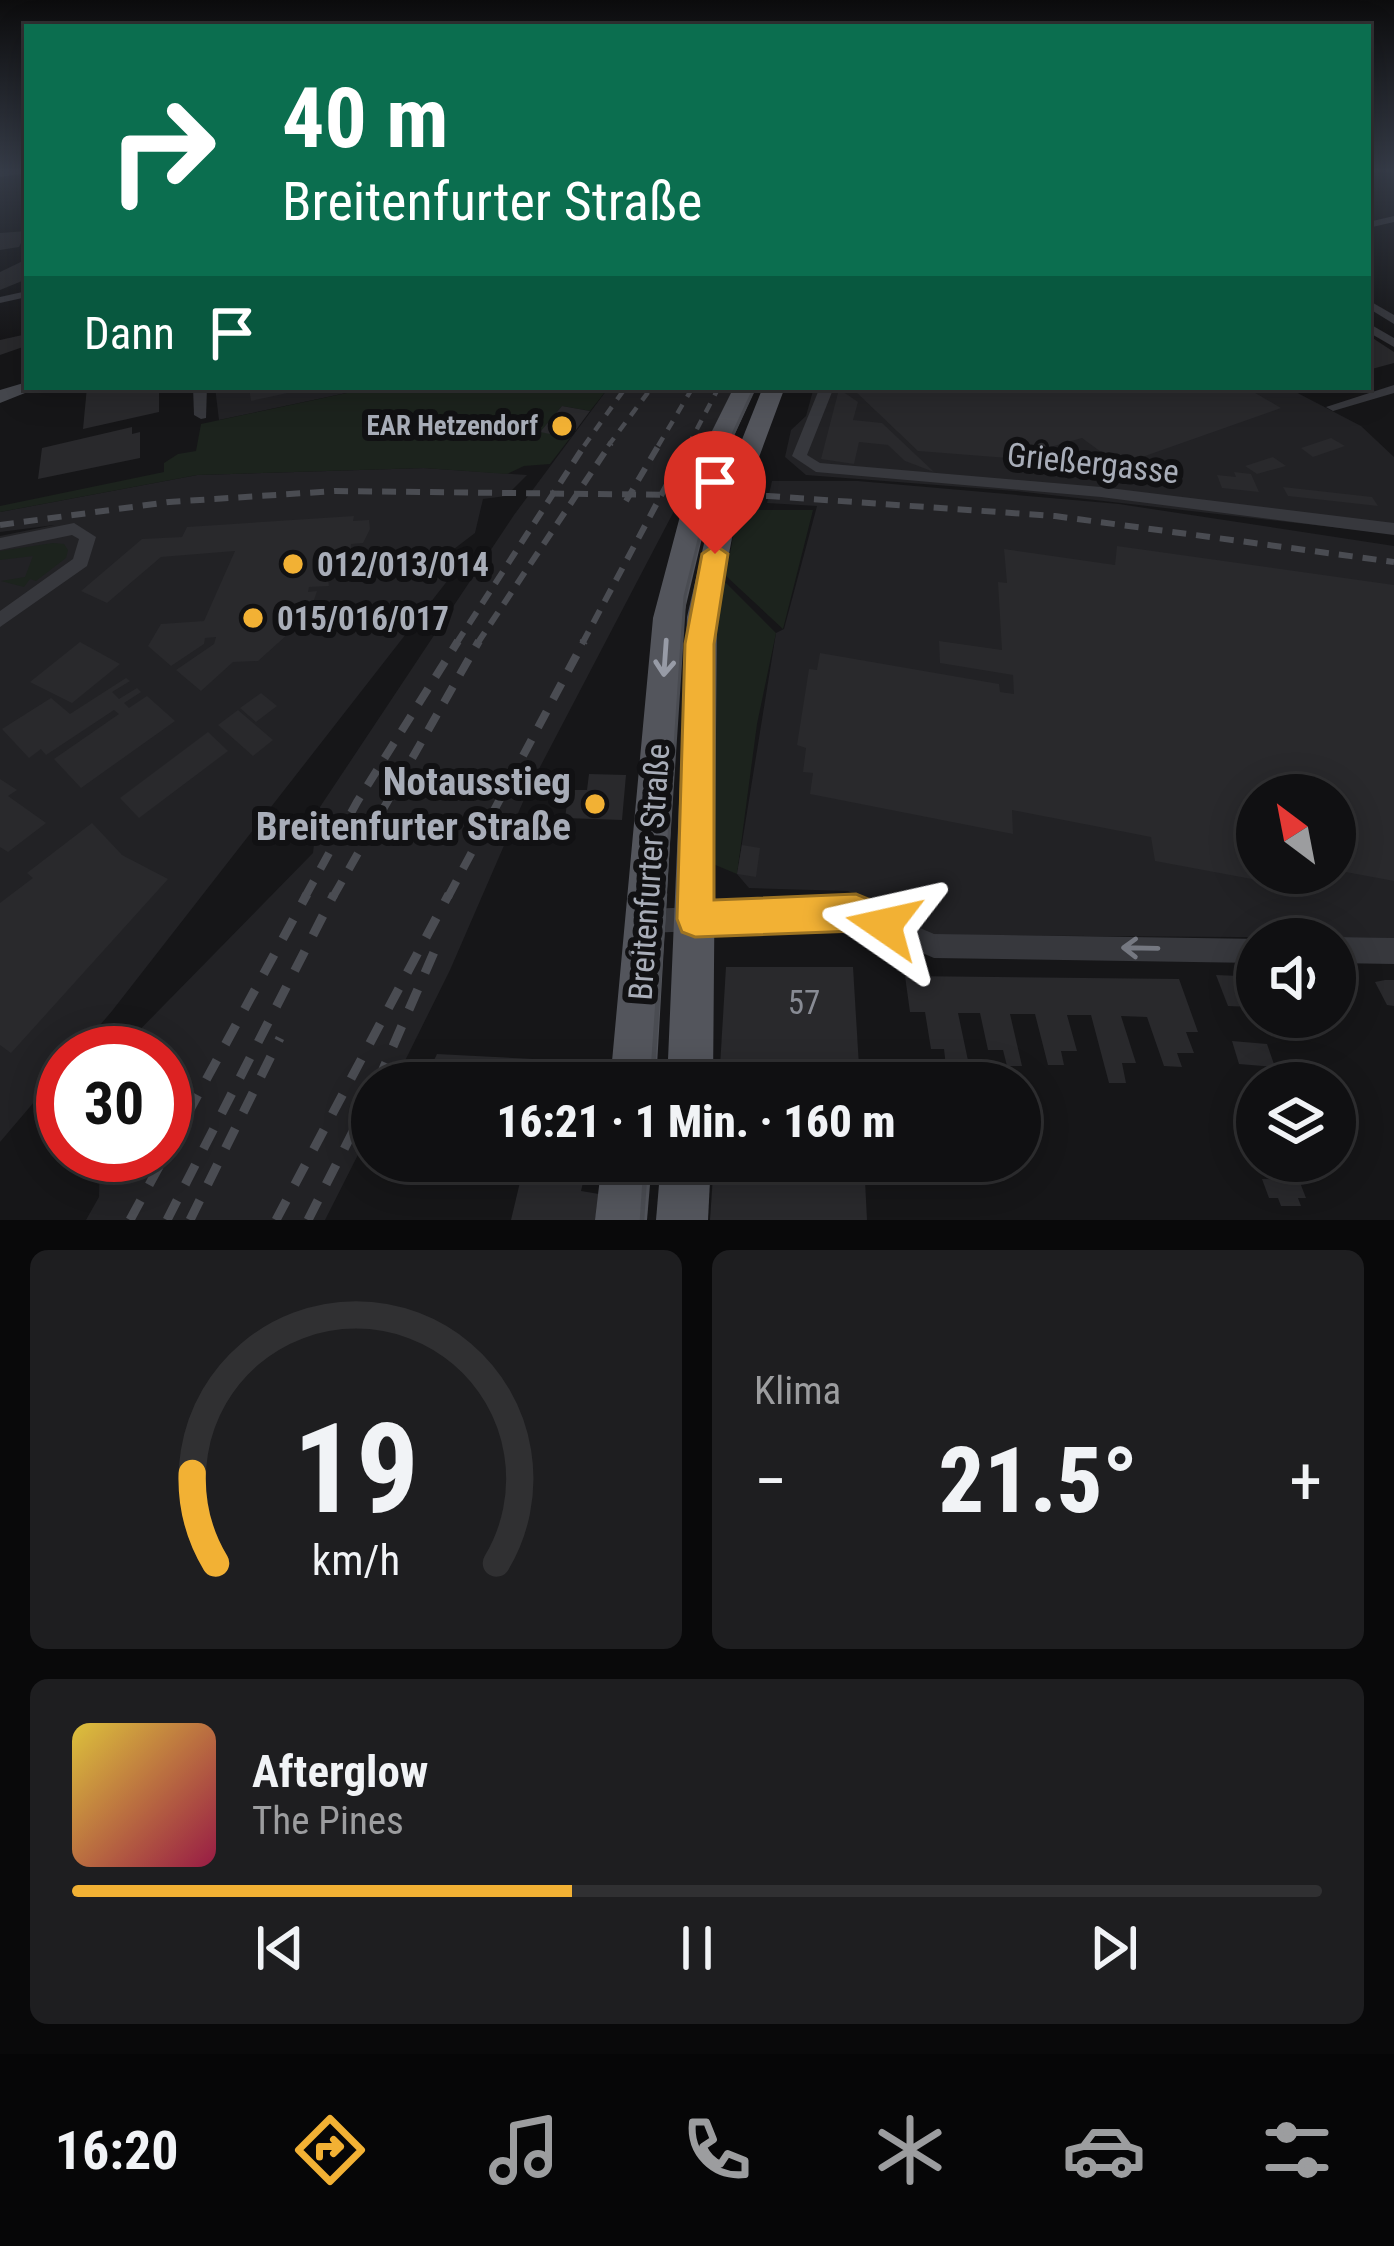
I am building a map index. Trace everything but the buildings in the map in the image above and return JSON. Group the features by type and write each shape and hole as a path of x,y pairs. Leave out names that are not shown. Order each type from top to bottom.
{"main road":[{"name":"Breitenfurter Straße","path":"635,1062 668,618 705,471 744,390"},
{"name":"Breitenfurter Straße","path":"691,1062 697,699 703,617 728,505 748,442 773,390"},
{"path":"621,1220 625,1182"},
{"path":"682,1220 685,1182"}],"street":[{"path":"1333,407 1394,388"},
{"path":"200,390 201,415"},
{"name":"Grießergasse","path":"826,390 800,459 824,468 1101,492 1394,529"},
{"path":"0,544 74,530 88,537 81,562 0,620"},
{"path":"646,921 856,913 934,946 1236,950"},
{"path":"1356,950 1394,951"}],"shaded area":[{"path":"215,390 361,390 219,420"},
{"path":"361,390 607,390 590,411 562,406 541,431 570,438 550,464 524,466 507,474 424,468 197,475 0,512 0,506 164,472 164,463 196,451 201,424"},
{"path":"607,390 737,390 529,788 404,1062 351,1062 351,1169 325,1220 86,1220 99,1197 99,1182 192,1182 192,1026 143,1026 313,853 318,810 514,515"},
{"path":"813,390 1292,390 1361,426 1394,457 1394,534 1015,491 806,475 785,457 791,430 806,416"},
{"path":"424,468 527,475 506,496 483,499 475,533 429,568 448,580 99,1026 36,1026 36,1100 0,1142 0,536 54,525 0,532 0,512 197,475"},
{"path":"772,481 858,481 1119,504 1394,546 1394,938 1356,938 1356,918 1236,918 1236,937 933,935 848,891 749,888 737,874 776,633 784,629 817,506 767,503"},
{"path":"739,503 759,504 759,510 813,510 783,629 726,576"},
{"path":"64,544 66,558 36,581 30,579 24,587 1,581 25,577 33,556 0,560 0,551"},
{"path":"717,574 776,633 757,724 737,874 713,864"}],"tram line":[{"path":"665,897 685,596 716,471 754,390"},
{"path":"653,1062 665,894"},
{"path":"642,1220 645,1182"}],"railway":[{"path":"585,445 624,390"},
{"path":"608,446 650,390"},
{"path":"658,446 691,390"},
{"path":"688,446 717,390"},
{"path":"577,494 611,443"},
{"path":"630,494 660,443"},
{"path":"661,495 689,443"},
{"path":"553,494 585,445"},
{"path":"0,525 169,502 335,491 553,494"},
{"path":"456,644 553,494"},
{"path":"553,494 577,494"},
{"path":"479,641 577,494"},
{"path":"577,494 630,494"},
{"path":"626,501 630,494"},
{"path":"630,494 661,495"},
{"path":"582,644 661,495"},
{"path":"661,495 768,496 1055,516 1394,562"},
{"path":"305,897 357,802 458,641"},
{"path":"333,897 479,641"},
{"path":"448,897 584,641"},
{"path":"130,1220 307,894"},
{"path":"167,1220 334,894"},
{"path":"276,1220 449,894"},
{"path":"386,1062 438,943"},
{"path":"190,1220 280,1038"},
{"path":"308,1220 351,1135"}],"place":[{"name":"EAR Hetzendorf","path":"562,426"},
{"name":"012/013/014","path":"293,564"},
{"name":"015/016/017","path":"253,618"},
{"name":"Notausstieg Breitenfurter Straße","path":"595,804"}],"route":[{"path":"715,554 700,644 695,919 856,913 884,925"}]}
